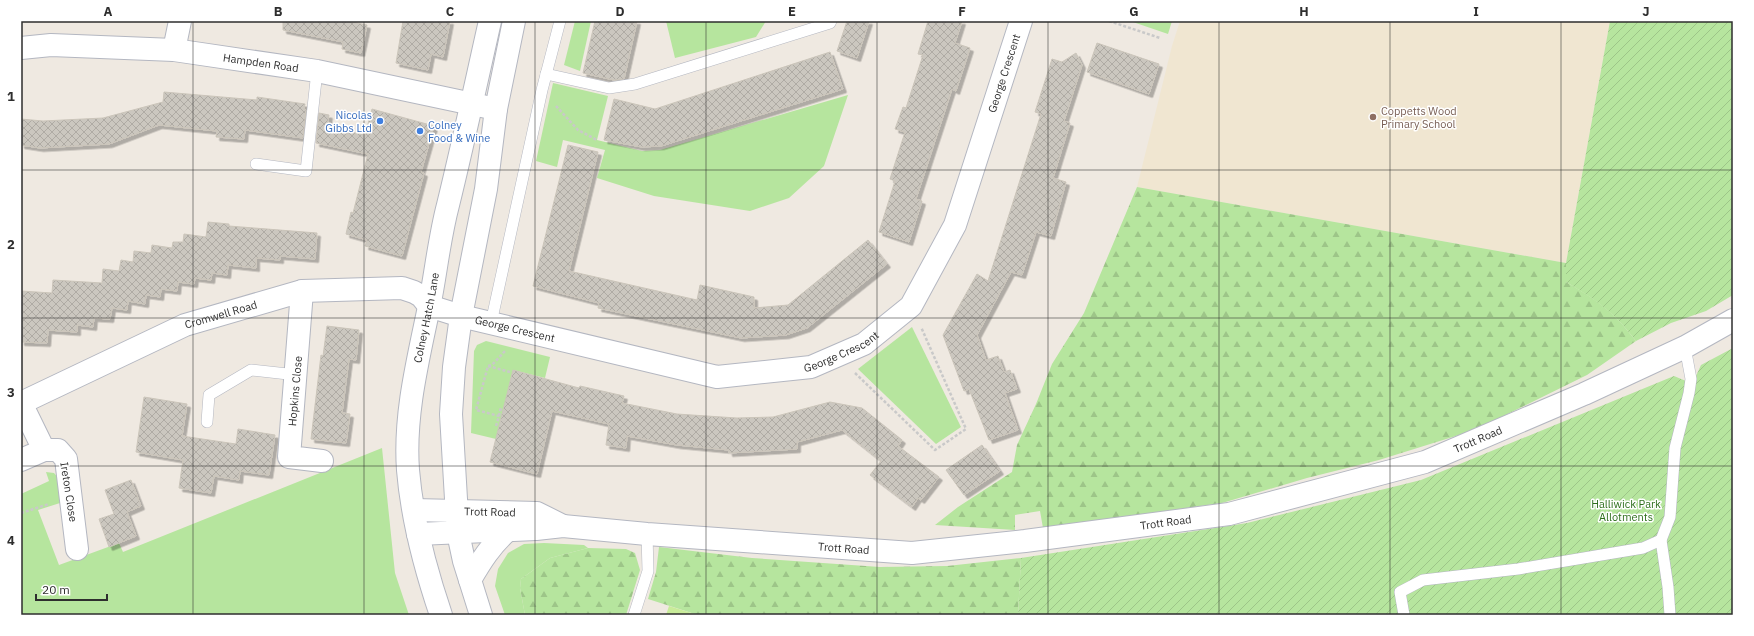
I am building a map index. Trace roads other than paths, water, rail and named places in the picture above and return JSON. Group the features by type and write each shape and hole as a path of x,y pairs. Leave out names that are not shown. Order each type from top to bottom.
{"street":[{"path":"174,50 180,21"},
{"name":"Colney Hatch Lane","path":"441,615 427,574 418,534 408,470 408,443 415,374 448,205 490,21"},
{"path":"482,615 470,580 458,533 451,414 454,367 461,316 486,189 496,109 514,21"},
{"name":"George Crescent","path":"429,306 461,316 717,377 811,367 864,344 911,306 956,225 1021,21"},
{"name":"Hampden Road","path":"21,48 51,45 174,50 317,71 496,109"},
{"name":"Cromwell Road","path":"21,403 185,325 302,291 402,288 421,296 429,306"},
{"name":"Hopkins Close","path":"302,291 297,375 289,457 322,461"},
{"name":"Trott Road","path":"418,534 458,533 563,526 647,534 912,553 1025,541 1229,514 1425,462 1584,394 1684,347 1733,320"},
{"path":"21,403 44,450 21,460"},
{"name":"Ireton Close","path":"44,450 58,450 66,459 77,549"},
{"name":"Trott Road","path":"414,510 456,510 537,514 563,526"},
{"path":"470,580 483,557 497,539 508,530"}],"lane":[{"path":"491,322 542,90 560,21"},
{"path":"546,74 609,88 635,84 830,23 831,21"},
{"path":"256,164 306,171 317,71"},
{"path":"1670,615 1668,587 1661,540 1670,517 1675,448 1689,393 1691,379 1684,347"},
{"path":"207,422 209,395 251,370 297,375"},
{"path":"636,611 648,571 647,534"},
{"path":"1404,615 1400,592 1423,580 1518,569 1643,548 1661,540"}],"place":[{"name":"Coppetts Wood Primary School","path":"1373,117"},
{"name":"Nicolas Gibbs Ltd","path":"380,121"},
{"name":"Colney Food & Wine","path":"420,131"}],"park label":[{"name":"Halliwick Park Allotments","path":"1626,510"}]}
